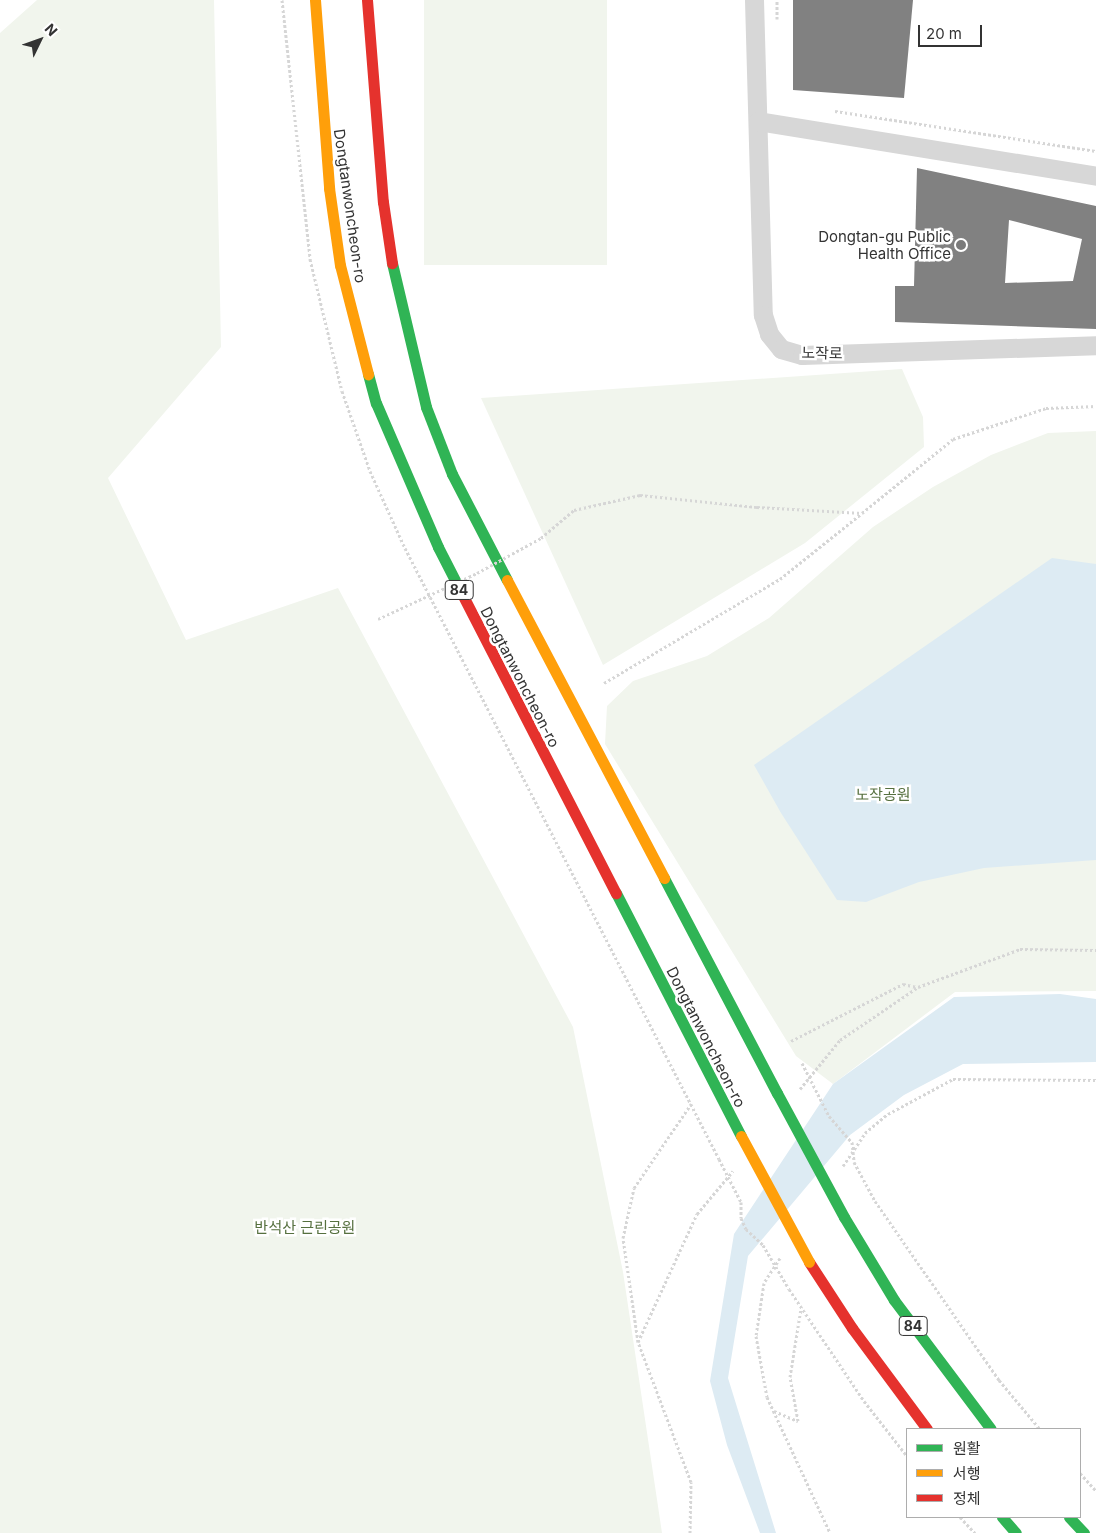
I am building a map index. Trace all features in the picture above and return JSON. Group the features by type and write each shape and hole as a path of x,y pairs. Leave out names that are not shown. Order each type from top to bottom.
{"main road":[{"name":"Dongtanwoncheon-ro","path":"315,0 329,188 340,265 364,365 379,412 438,547 741,1136 809,1262 852,1328 926,1428"},
{"name":"84","path":"367,0 383,202 395,282 426,407 452,474 844,1217 899,1308 990,1428"},
{"path":"1003,1518 1016,1533"},
{"path":"1070,1518 1084,1533"}],"street":[{"name":"노작로","path":"754,0 763,315 769,334 781,349 802,355 1096,345"},
{"path":"758,121 1096,176"}],"path":[{"path":"825,110 1096,151"},
{"path":"604,683 780,580 953,439 1046,408 1096,406"},
{"path":"378,619 477,573 541,538 574,510 640,495 757,507 862,513"},
{"path":"791,1041 903,984 918,987"},
{"path":"802,1063 829,1116 852,1142 854,1162 875,1201 999,1380 1039,1428"},
{"path":"638,1342 623,1238 634,1188 691,1104"},
{"path":"719,1158 741,1202 742,1218 746,1230 763,1245 789,1289 864,1401 906,1455"},
{"path":"773,1410 798,1421 790,1377 802,1308"},
{"path":"1081,1474 1096,1491"},
{"path":"961,1518 975,1533"}],"green space":[{"name":"반석산 근린공원","path":"37,0 214,0 221,347 108,478 186,640 338,588 573,1027 623,1272 662,1533 0,1533 0,33"},
{"path":"424,0 607,0 607,265 424,265"},
{"path":"902,369 923,417 924,447 805,543 603,665 481,398"},
{"name":"노작공원","path":"1096,431 1096,991 955,992 833,1084 796,1056 605,744 607,706 633,681 707,656 769,618 873,527 933,487 991,455 1048,433"}],"shaded area":[{"path":"1052,558 1096,564 1096,860 984,868 919,882 866,902 837,900 781,813 754,765"},
{"path":"1060,994 1096,999 1096,1062 963,1064 904,1095 850,1135 748,1256 728,1378 776,1533 760,1533 727,1445 710,1381 734,1234 833,1084 954,997"}],"building":[{"path":"793,0 913,0 904,98 793,90"},
{"name":"Dongtan-gu Public Health Office","path":"917,168 1096,206 1096,329 895,322 895,286 914,286","holes":["1009,220 1082,239 1073,281 1005,283"]}],"traffic: fast":[{"path":"392,263 426,407 452,474 507,580"},
{"path":"368,374 376,403 438,547 460,590"},
{"path":"664,878 777,1093"},
{"path":"616,893 741,1136"},
{"path":"777,1093 844,1217"},
{"path":"844,1217 894,1300 990,1428"},
{"path":"1003,1518 1016,1533"},
{"path":"1070,1518 1084,1533"}],"traffic: slow":[{"path":"315,0 329,188 340,265 368,374"},
{"path":"507,580 664,878"},
{"path":"741,1136 809,1262"}],"traffic: jam":[{"path":"367,0 383,202 392,263"},
{"path":"460,590 616,893"},
{"path":"809,1262 852,1328 926,1428"}],"place":[{"name":"Dongtan-gu Public Health Office","path":"961,245"}]}
